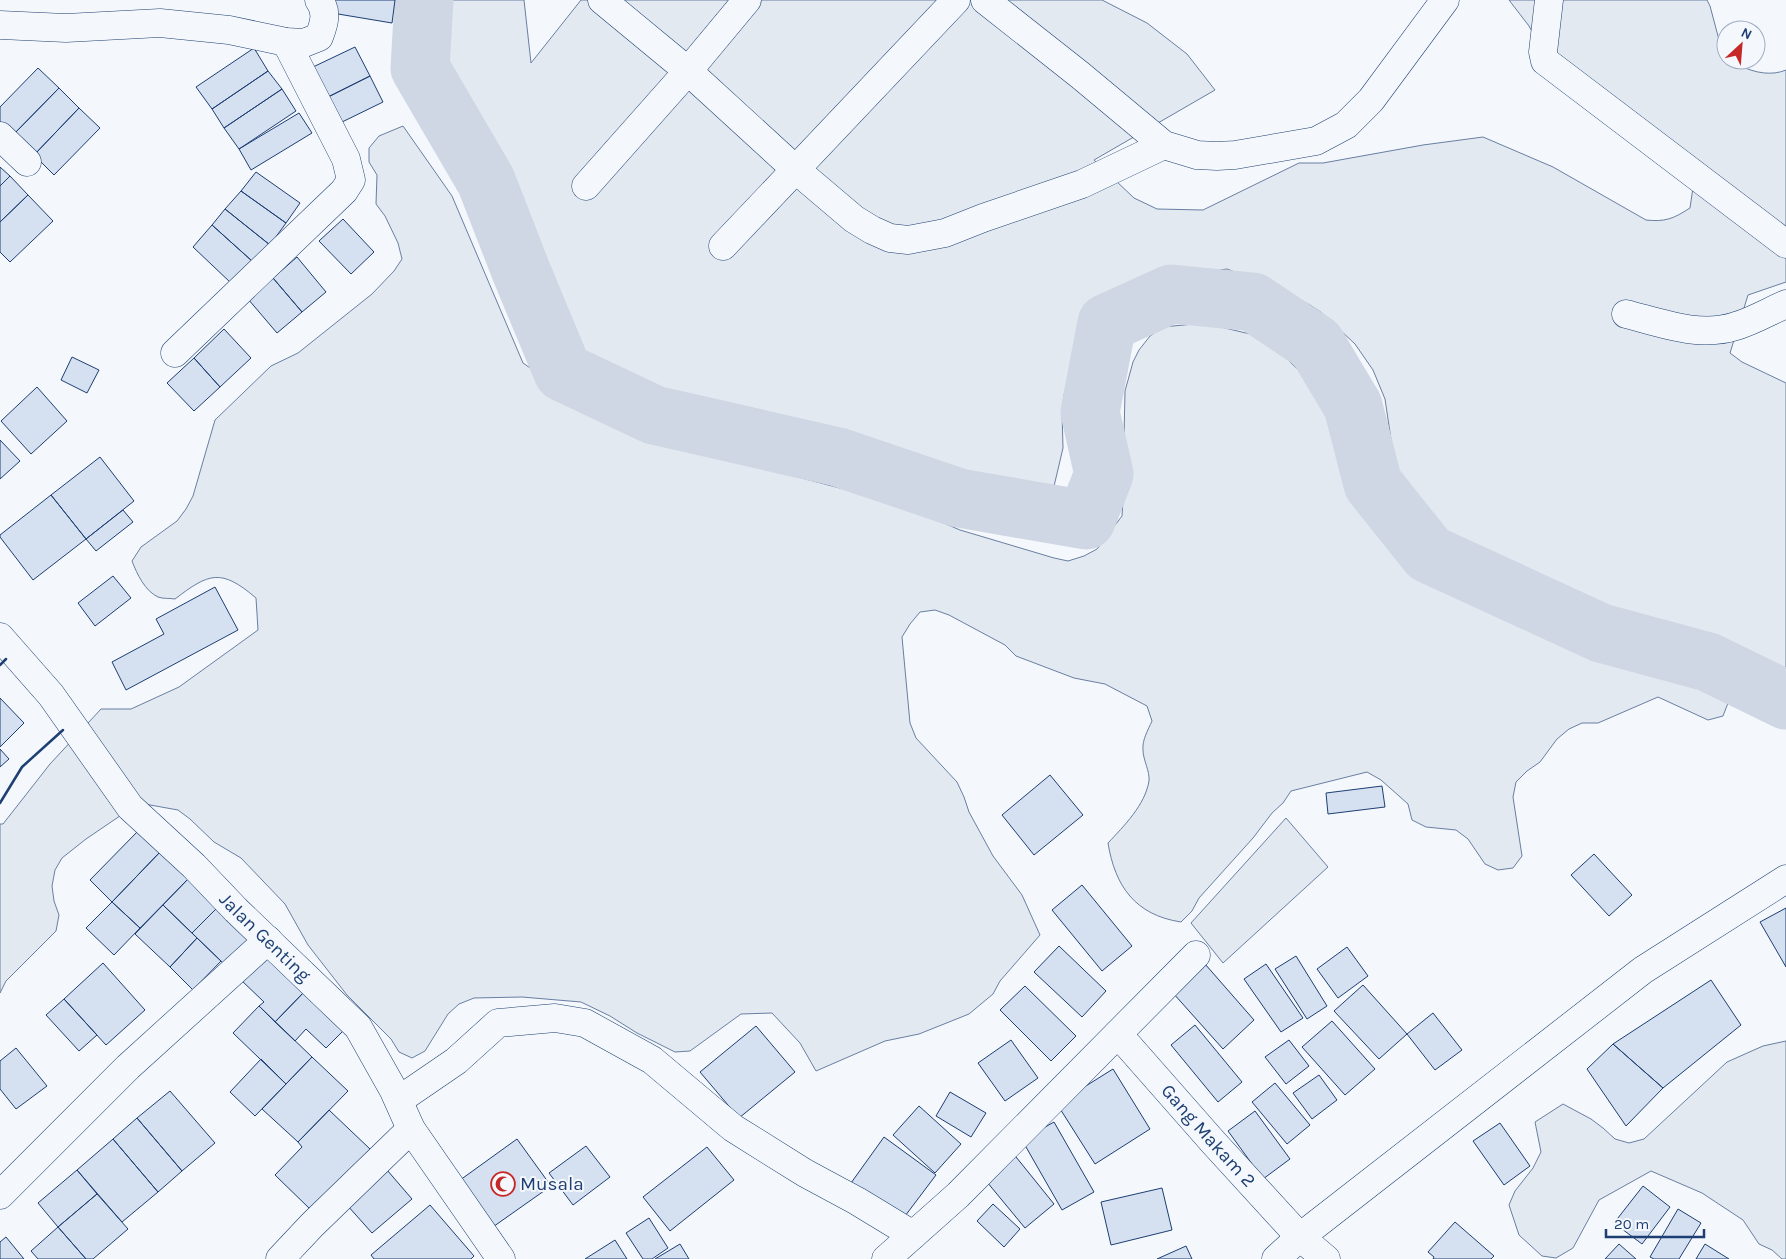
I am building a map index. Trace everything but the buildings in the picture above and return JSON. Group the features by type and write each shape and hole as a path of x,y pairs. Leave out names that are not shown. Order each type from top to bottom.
{"street":[{"path":"0,25 66,28 163,12 229,30 304,44 319,37 325,22 323,5 319,0"},
{"path":"602,0 688,71 854,219 890,238 908,240 945,233 1082,184 1164,144"},
{"path":"586,186 688,71 747,0"},
{"path":"723,246 956,0"},
{"path":"985,0 1164,144 1197,154 1235,155 1316,140 1346,125 1371,100 1446,0"},
{"path":"1549,0 1543,52 1545,61 1786,244"},
{"path":"176,353 344,191 351,180 346,159 286,42"},
{"path":"0,136 28,162"},
{"path":"1626,314 1676,326 1710,331 1736,326 1786,304"},
{"name":"Jalan Genting","path":"0,637 51,695 130,807 194,866 236,910 358,1027 399,1100 411,1129 500,1259"},
{"path":"1276,1259 1300,1237 1643,970 1786,878"},
{"path":"0,1195 128,1067 268,940"},
{"path":"886,1259 958,1195 1196,955"},
{"path":"399,1100 456,1061 498,1023 555,1018 585,1023 652,1060 733,1128 805,1173 857,1201 913,1235"},
{"name":"Gang Makam 2","path":"1118,1034 1300,1237 1326,1259"},
{"path":"280,1259 312,1225 411,1129"}],"shaded area":[{"path":"443,0 524,0 531,63 581,0 1102,0 1147,23 1187,54 1215,90 1094,160 1134,198 1157,209 1203,210 1299,163 1323,163 1423,145 1483,137 1553,167 1646,220 1659,221 1679,215 1690,208 1697,160 1537,41 1529,26 1509,0 1707,0 1716,28 1716,70 1752,70 1775,73 1786,70 1786,282 1748,295 1730,353 1742,362 1786,383 1786,679 1696,648 1574,599 1436,536 1391,492 1394,477 1392,446 1385,399 1373,370 1355,344 1322,313 1310,305 1281,290 1227,269 1154,280 1082,337 1064,395 1062,411 1063,448 1051,499 1036,503 1007,493 904,465 838,441 807,438 664,397 590,362 579,353 554,311 540,282 529,231 499,156 442,80"},
{"path":"403,126 452,196 523,363 578,401 675,446 870,496 885,498 960,530 1068,561 1097,549 1122,516 1125,469 1125,391 1133,362 1139,350 1150,336 1163,327 1204,323 1250,334 1287,359 1308,379 1333,416 1348,447 1371,507 1400,544 1470,600 1513,621 1558,631 1602,648 1645,660 1687,675 1716,680 1727,689 1728,703 1723,716 1708,720 1658,697 1598,723 1582,723 1569,729 1557,739 1540,762 1516,782 1513,797 1522,856 1513,868 1498,870 1485,864 1468,839 1456,830 1426,827 1412,820 1408,804 1381,780 1367,772 1291,791 1253,838 1199,898 1192,911 1181,922 1151,913 1130,896 1116,872 1108,843 1133,815 1147,790 1149,777 1143,754 1143,743 1152,721 1147,706 1105,684 1074,678 1016,656 1005,645 949,615 935,610 920,612 902,637 910,723 916,738 957,782 969,812 993,856 1022,895 1040,935 1000,981 993,994 969,1014 919,1034 885,1041 816,1071 800,1043 772,1013 741,1014 690,1051 675,1052 581,1002 522,997 474,998 459,1004 448,1014 425,1051 412,1058 399,1052 391,1039 347,995 308,945 285,904 241,858 214,842 178,810 139,803 86,839 62,858 55,870 52,886 54,901 59,915 56,931 6,981 0,993 0,824 3,824 50,764 101,709 131,709 179,687 258,630 256,598 244,588 224,578 215,577 206,579 175,599 160,598 145,586 132,561 141,547 177,521 186,509 193,496 215,420 271,366 298,353 372,294 394,271 402,259 398,243 385,216 376,204 377,175 369,162 369,148 379,136"},
{"path":"1286,818 1328,867 1223,963 1191,923"},
{"path":"1786,1041 1786,1259 1782,1259 1772,1250 1759,1244 1743,1220 1702,1193 1651,1171 1599,1200 1573,1248 1556,1258 1542,1256 1519,1235 1509,1205 1515,1191 1533,1168 1541,1152 1535,1122 1563,1104 1591,1119 1615,1139 1629,1143 1644,1139 1727,1062 1763,1046"}],"waterway":[{"path":"424,0 420,68 486,181 563,372 654,415 838,457 959,498 1086,520 1104,474 1090,412 1107,323 1171,294 1253,302 1316,344 1353,406 1373,484 1429,554 1601,633 1708,662 1786,700"}],"wall":[{"path":"0,665 6,659"},
{"path":"0,803 22,767 63,730"}],"place":[{"name":"Musala","path":"503,1184"}]}
